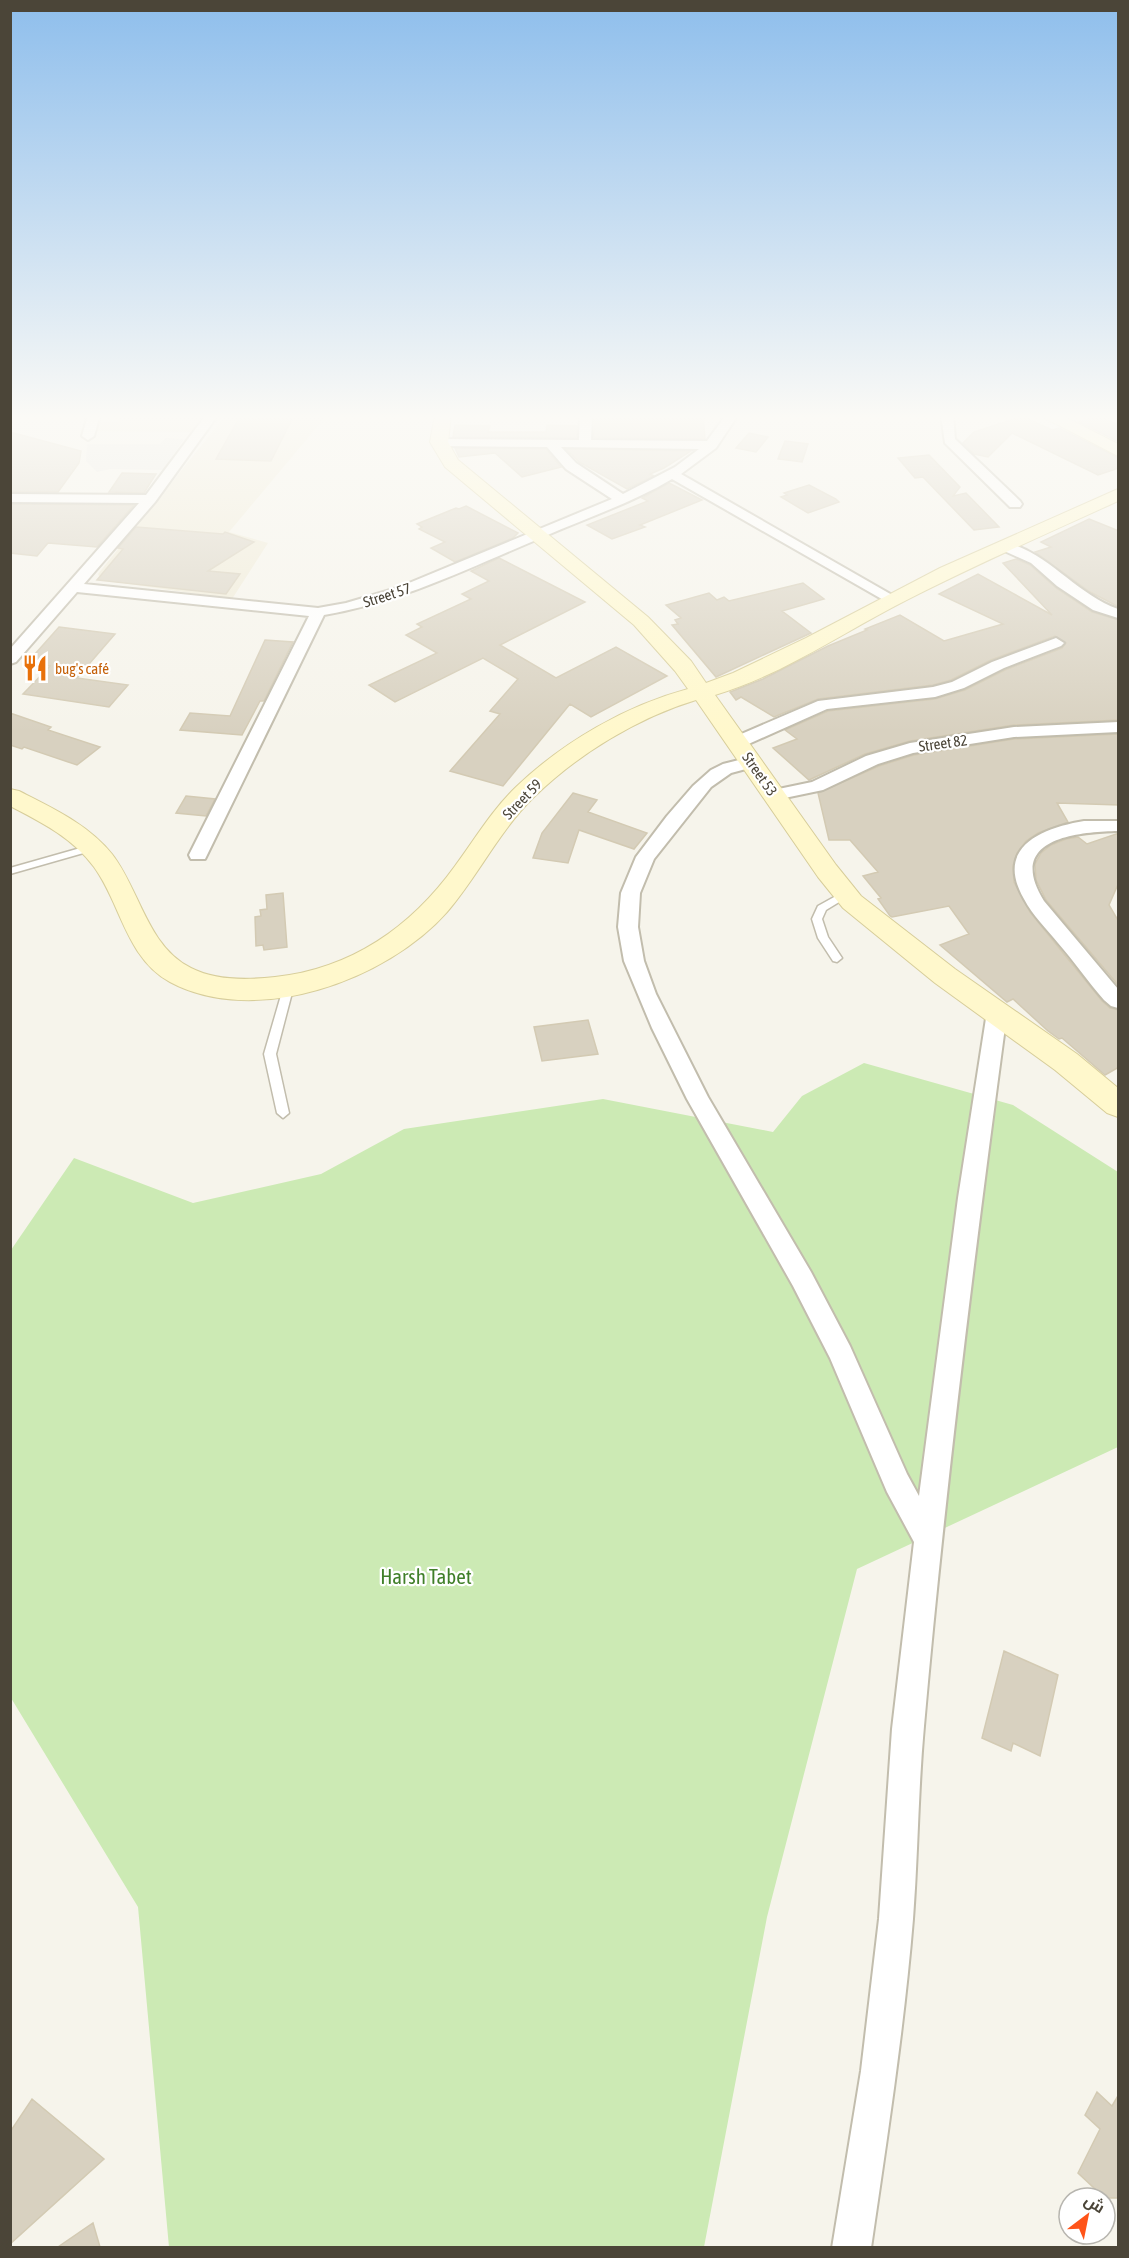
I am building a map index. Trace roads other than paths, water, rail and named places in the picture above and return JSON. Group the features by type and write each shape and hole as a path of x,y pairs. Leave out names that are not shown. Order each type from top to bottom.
{"street":[{"path":"10,659 132,520"},
{"name":"Street 53","path":"520,520 642,621 683,666 827,871 865,914 945,976 1074,1068 1119,1105"},
{"name":"Street 57","path":"75,587 318,612 358,605 405,590 569,520"},
{"path":"754,520 892,599"},
{"name":"Street 59","path":"10,796 61,823 91,848 112,876 143,941 159,959 177,972 200,983 230,988 260,989 316,981 357,967 385,951 427,919 455,885 512,805 533,784 593,740 624,721 670,701 719,688 837,631 892,599 1061,520"},
{"path":"1005,546 1035,561 1062,583 1098,607 1119,614"},
{"path":"198,855 318,612"},
{"path":"928,1540 902,1492 841,1354 802,1278 698,1099 687,1073 660,1026 635,968 628,937 629,906 637,873 659,836 717,774 745,752 824,704 935,692 958,685 998,665 1056,643"},
{"name":"Street 82","path":"775,795 817,786 872,760 910,748 1014,732 1119,727"},
{"path":"1119,826 1075,827 1058,830 1030,850 1024,870 1028,890 1042,913 1119,1001"},
{"path":"851,2247 879,2071 896,1919 908,1729 928,1540 970,1198 998,1012"}],"lane":[{"path":"10,871 91,848"},
{"path":"837,958 823,938 818,919 822,908 845,894"},
{"path":"283,1113 270,1054 289,985"}],"place":[{"name":"bug's café","path":"35,668"}],"park label":[{"name":"Harsh Tabet","path":"426,1576"}]}
